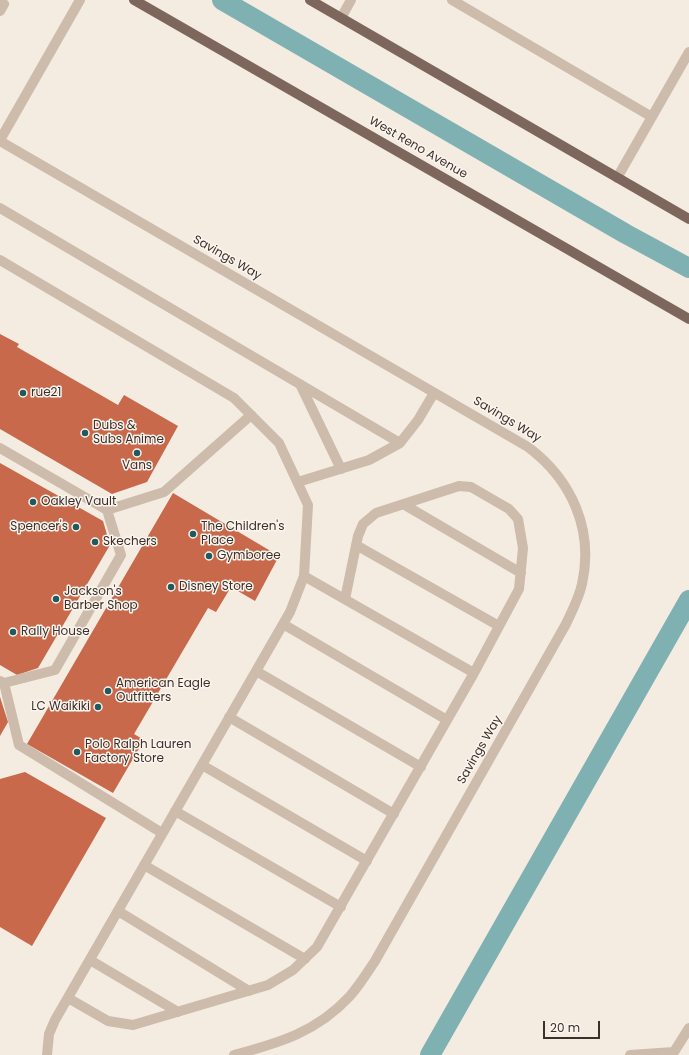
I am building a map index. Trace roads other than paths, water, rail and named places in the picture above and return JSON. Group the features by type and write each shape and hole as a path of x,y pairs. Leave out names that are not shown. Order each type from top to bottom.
{"main road":[{"name":"West Reno Avenue","path":"134,0 689,319"},
{"path":"310,0 689,219"}],"street":[{"name":"Savings Way","path":"80,0 0,140 528,447 549,465 562,481 582,522 586,562 582,585 576,604 375,962 351,995 335,1010 316,1024 296,1035 268,1046 234,1055"},
{"path":"341,18 351,0"},
{"path":"452,0 652,117"},
{"path":"0,1 4,4 0,11"},
{"path":"617,178 689,52"},
{"path":"0,208 400,443"},
{"path":"0,260 234,398 279,443 308,506 304,576 290,612 55,1020 49,1034 47,1055"},
{"path":"300,384 341,469"},
{"path":"298,482 370,460 400,443 418,420 434,392"},
{"path":"107,510 164,492 251,415"},
{"path":"0,448 107,510 122,555 55,670 2,682 19,745 162,834"},
{"path":"68,998 108,1021 133,1025 268,985 294,970 317,947 421,767 520,589 523,548 518,519 509,508 471,488 459,486 376,513 363,524 356,545 345,600"},
{"path":"403,504 521,572"},
{"path":"356,545 499,626"},
{"path":"304,576 474,672"},
{"path":"283,624 447,720"},
{"path":"256,671 421,767"},
{"path":"229,717 394,814"},
{"path":"202,765 367,860"},
{"path":"175,811 341,907"},
{"path":"144,865 305,959"},
{"path":"118,911 249,991"},
{"path":"90,960 178,1012"},
{"path":"630,1055 675,1053 689,1028"}],"waterway":[{"path":"222,0 626,234 689,268"},
{"path":"430,1055 689,600"}],"place":[{"name":"rue21","path":"23,393"},
{"name":"Dubs & Subs Anime","path":"85,433"},
{"name":"Vans","path":"137,453"},
{"name":"Oakley Vault","path":"33,502"},
{"name":"Spencer's","path":"76,527"},
{"name":"The Children's Place","path":"193,534"},
{"name":"Skechers","path":"95,542"},
{"name":"Gymboree","path":"209,556"},
{"name":"Disney Store","path":"171,587"},
{"name":"Jackson's Barber Shop","path":"56,599"},
{"name":"Rally House","path":"13,632"},
{"name":"American Eagle Outfitters","path":"108,691"},
{"name":"LC Waikiki","path":"98,707"},
{"name":"Polo Ralph Lauren Factory Store","path":"77,752"}]}
